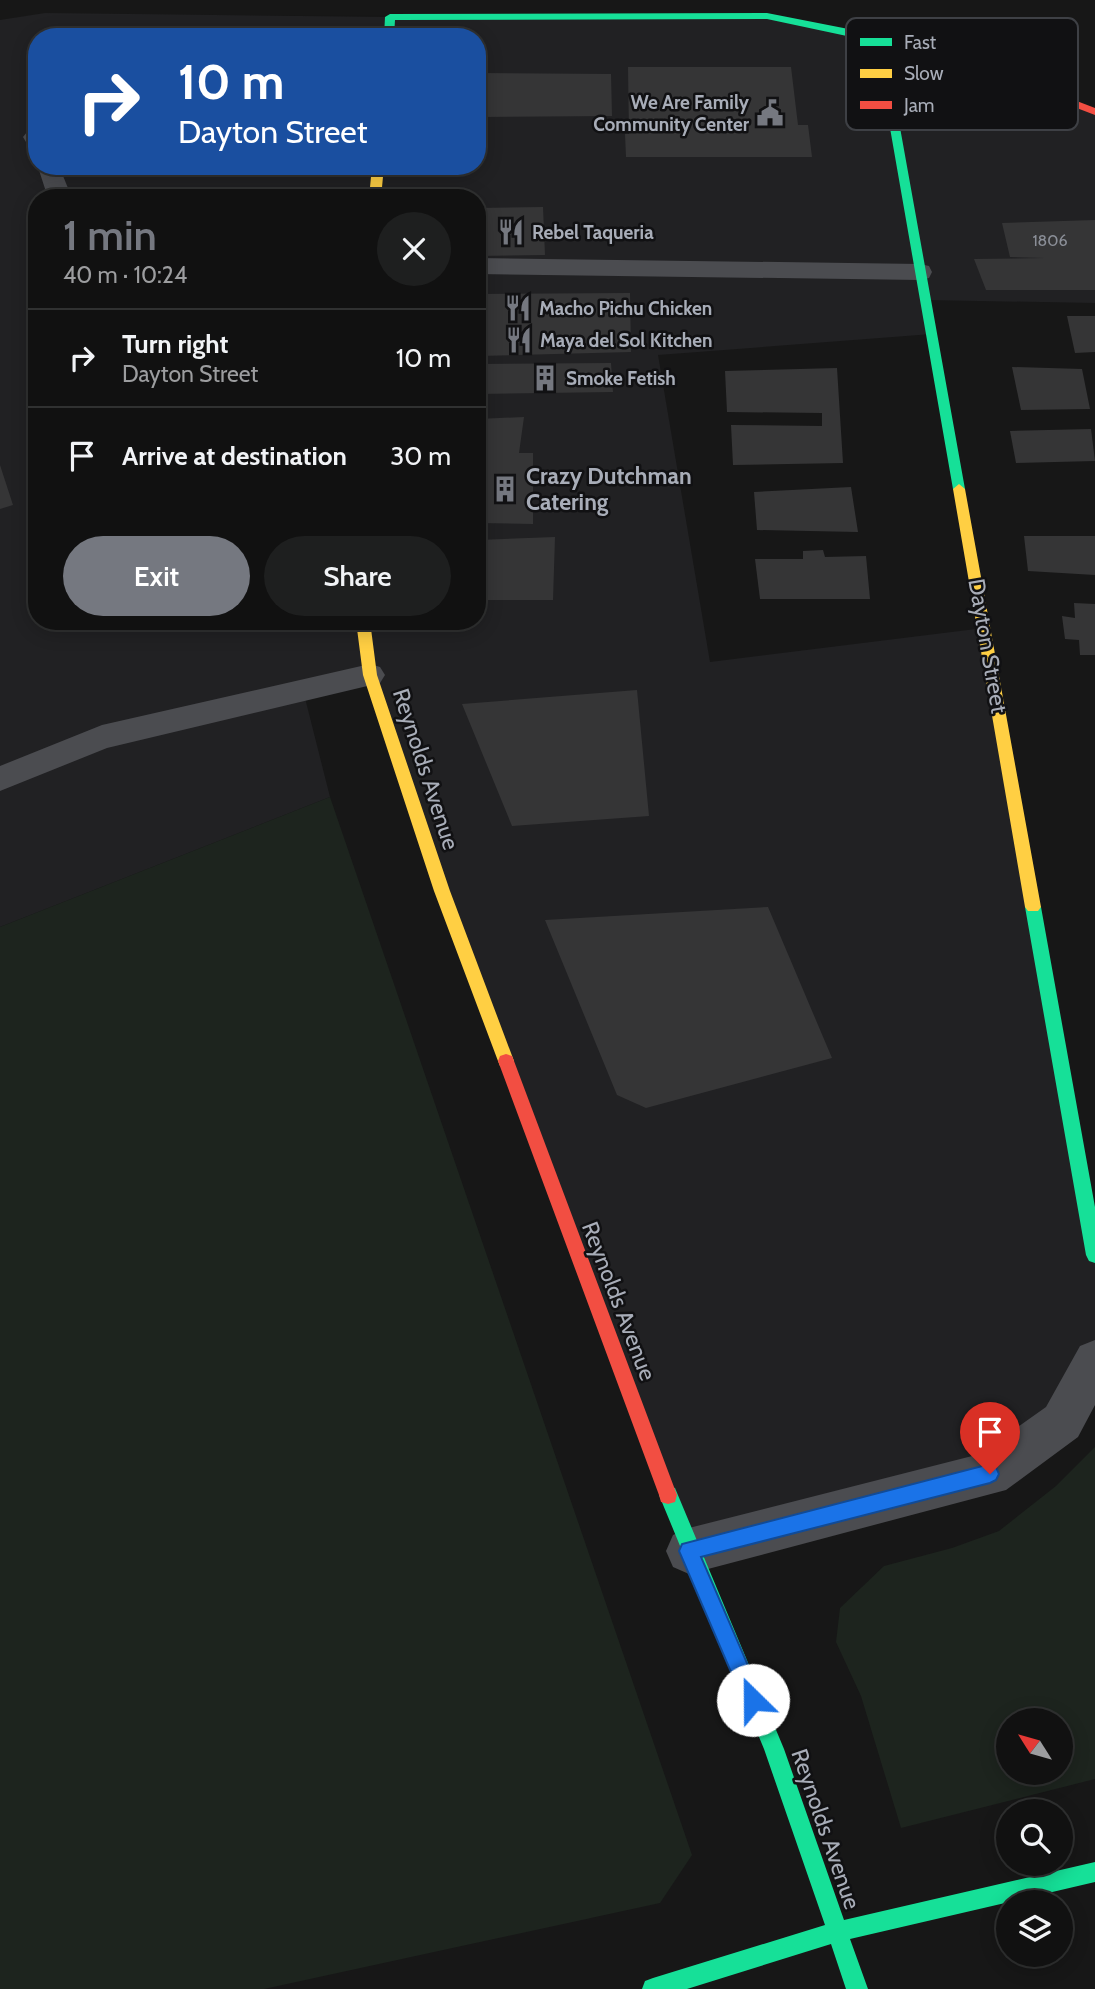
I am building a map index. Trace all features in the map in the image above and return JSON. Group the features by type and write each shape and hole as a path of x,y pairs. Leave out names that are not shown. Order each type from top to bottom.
{"street":[{"path":"389,28 390,17 767,16 846,32"},
{"path":"1078,105 1095,112"},
{"name":"Dayton Street","path":"895,130 1095,1255"},
{"name":"Reynolds Avenue","path":"364,630 370,674 442,891 689,1551 774,1749 857,1989"},
{"path":"689,1551 990,1474 1062,1422 1095,1361"},
{"path":"653,1989 837,1932 1095,1872"}],"lane":[{"path":"486,266 920,271"},
{"path":"0,779 102,737 370,674"}],"shaded area":[{"path":"45,13 390,17 767,16 846,32 846,130 1078,130 1078,106 1095,112 1095,303 926,300 932,334 658,355 710,662 984,628 1095,1251 1095,1361 990,1474 689,1551 370,675 303,690 330,797 0,927 0,20"},
{"path":"330,797 692,1855 660,1903 264,1989 0,1989 0,927"},
{"path":"1095,1447 1095,1779 1073,1785 1073,1708 996,1708 996,1785 1071,1785 1016,1799 996,1799 996,1804 901,1828 861,1696 836,1642 840,1608 884,1566 952,1548 999,1531 1056,1486"}],"building":[{"path":"628,67 791,67 798,125 808,125 812,157 626,157 625,134 629,134"},
{"path":"486,73 611,74 612,116 486,117"},
{"name":"Rebel Taqueria","path":"543,207 545,255 486,256 486,208"},
{"path":"1095,220 1095,290 986,290 974,259 1045,258 1010,257 1002,223"},
{"path":"630,293 631,352 486,356 486,294"},
{"path":"1067,316 1095,316 1095,352 1075,353"},
{"name":"Smoke Fetish","path":"611,363 613,392 486,394 486,364"},
{"path":"1012,367 1082,369 1090,409 1021,410"},
{"path":"837,368 843,463 733,465 731,425 822,426 822,413 727,412 725,371"},
{"name":"Crazy Dutchman Catering","path":"524,417 519,453 533,453 533,524 486,523 486,419"},
{"path":"1091,429 1095,461 1016,463 1010,431"},
{"path":"0,465 13,505 0,509"},
{"path":"851,487 858,532 757,530 754,492"},
{"path":"1024,536 1095,536 1095,575 1028,571"},
{"path":"555,537 553,600 486,600 486,540"},
{"path":"823,550 825,557 866,556 870,599 760,599 755,559 803,559 803,551"},
{"path":"1074,603 1095,604 1095,655 1080,655 1079,640 1065,639 1062,616 1075,618"},
{"path":"637,690 649,816 512,826 462,704"},
{"path":"768,907 832,1058 646,1108 617,1095 545,920"}],"traffic: fast":[{"path":"389,28 390,17 767,16 846,33"},
{"path":"895,130 959,489"},
{"path":"1033,907 1095,1255"},
{"path":"668,1495 774,1749 857,1989"},
{"path":"653,1989 837,1932 1095,1872"}],"traffic: slow":[{"path":"376,189 377,175"},
{"path":"959,489 1033,907"},
{"path":"364,630 370,675 442,891 506,1061"}],"traffic: jam":[{"path":"1078,105 1095,112"},
{"path":"506,1061 668,1495"}],"place":[{"name":"We Are Family Community Center","path":"770,113"},
{"name":"Rebel Taqueria","path":"511,232"},
{"name":"Macho Pichu Chicken","path":"518,308"},
{"name":"Maya del Sol Kitchen","path":"519,340"},
{"name":"Smoke Fetish","path":"545,378"},
{"name":"Crazy Dutchman Catering","path":"505,489"}],"route":[{"path":"753,1700 689,1551 990,1474"}]}
